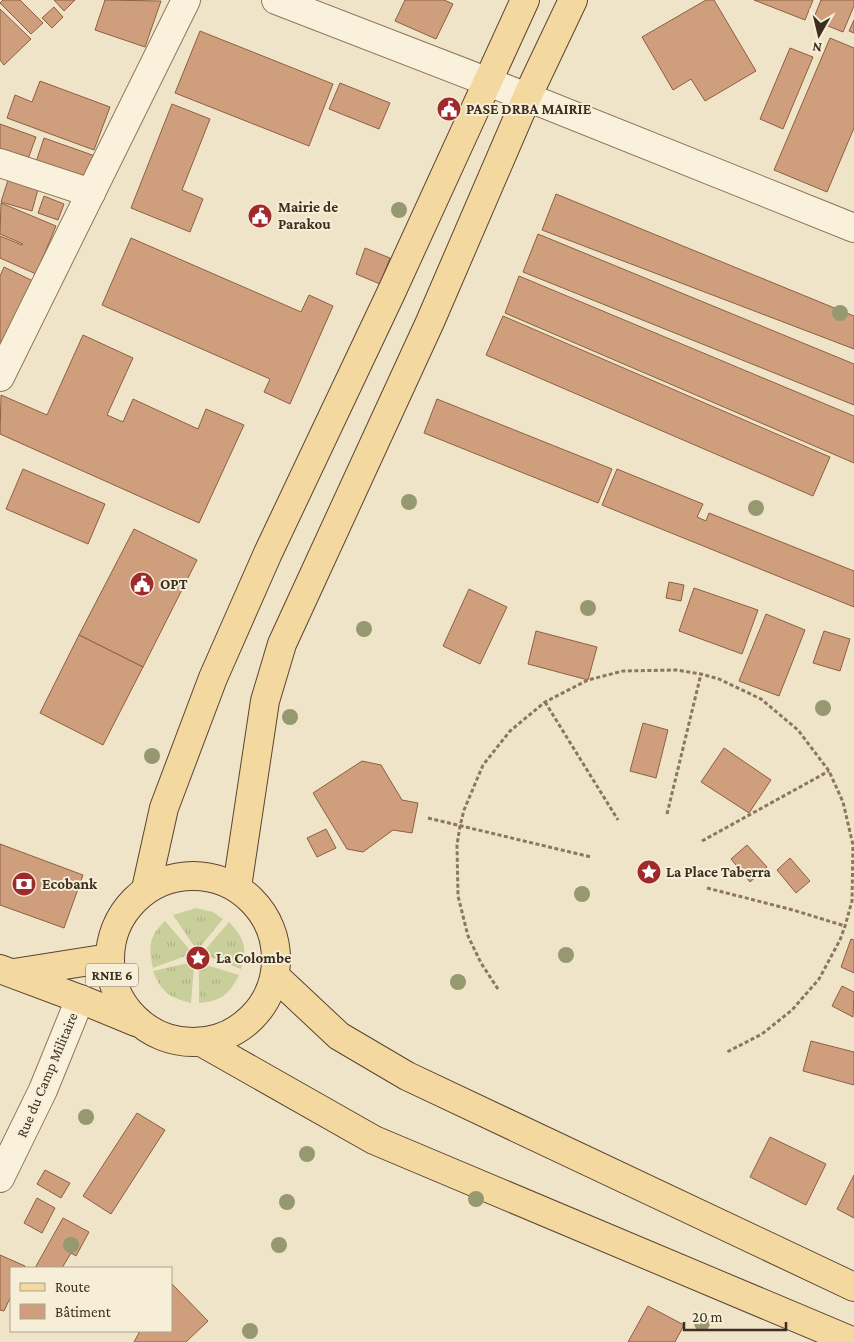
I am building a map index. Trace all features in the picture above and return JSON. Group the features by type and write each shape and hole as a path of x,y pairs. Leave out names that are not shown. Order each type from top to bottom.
{"main road":[{"path":"146,889 164,808 214,678 268,553 526,0"},
{"path":"238,887 265,702 282,644 426,331 527,97 573,0"},
{"name":"RNIE 6","path":"5,972 80,998 137,1022 168,1039 202,1043 235,1032 261,1009 276,977 276,942 263,911 238,887 207,876 175,877 146,889 126,908 113,932 109,958 116,993 137,1022"},
{"name":"RNIE 6","path":"5,972 109,958"},
{"path":"276,977 339,1036 407,1076 854,1286"},
{"path":"202,1043 374,1140 854,1342"}],"street":[{"path":"0,377 186,0"},
{"path":"276,0 527,97 854,228"},
{"path":"0,163 91,193"},
{"name":"Rue du Camp Militaire","path":"0,1178 43,1090 80,998"}],"path":[{"path":"498,989 481,963 468,936 458,896 457,845 460,826 464,810 483,765 510,731 544,702 588,680 623,671 676,670 702,674 719,679 760,699 798,730 830,771 843,802 853,845 852,901 840,940 819,979 792,1010 762,1034 727,1052"},
{"path":"666,814 702,674"},
{"path":"544,702 618,820"},
{"path":"702,841 830,771"},
{"path":"428,818 591,857"},
{"path":"707,888 793,910 845,926"}],"green space":[{"path":"196,908 213,912 223,919 200,947 194,946 173,915"},
{"path":"165,921 190,950 188,955 153,968 151,942"},
{"path":"229,922 238,933 243,944 244,955 241,969 208,956 205,950"},
{"path":"188,963 194,966 191,1003 177,999 167,993 159,984 153,971"},
{"path":"203,964 239,975 232,988 224,996 213,1001 199,1003 199,966"}],"building":[{"path":"3,0 20,0 43,23 31,34 0,3"},
{"path":"54,0 75,0 64,11"},
{"path":"105,0 161,1 145,47 95,30"},
{"path":"405,0 444,0 453,4 436,39 395,21"},
{"path":"706,0 714,0 756,71 705,101 691,79 673,90 642,37"},
{"path":"754,0 813,0 805,20"},
{"path":"821,0 854,0 854,6 843,32 813,20"},
{"path":"54,7 63,17 52,28 42,18"},
{"path":"0,9 31,39 4,65 0,60"},
{"path":"854,20 854,33 849,31"},
{"path":"200,31 333,84 309,146 175,93"},
{"path":"830,38 854,48 854,128 827,192 774,170"},
{"path":"790,48 813,57 783,129 760,119"},
{"path":"40,81 110,107 94,150 7,118 15,95 32,102"},
{"path":"340,83 390,103 379,129 329,109"},
{"path":"172,104 210,119 182,190 203,199 190,232 131,208"},
{"path":"0,124 36,137 28,159 0,149"},
{"path":"44,138 95,156 87,179 36,162"},
{"path":"9,177 39,186 32,211 1,202"},
{"path":"556,194 854,316 854,349 542,230"},
{"path":"44,196 64,204 58,220 38,213"},
{"path":"1,203 56,226 36,274 0,258 0,236 23,244 0,234"},
{"path":"538,234 854,364 854,405 523,272"},
{"path":"131,238 301,312 309,295 333,306 290,404 264,392 270,379 102,305"},
{"path":"365,248 390,258 380,284 356,274"},
{"path":"4,267 33,281 0,347 0,276"},
{"path":"519,276 854,416 854,463 505,313"},
{"path":"503,316 830,457 813,496 486,355"},
{"path":"83,335 133,358 107,415 123,422 133,399 198,429 206,409 244,425 199,523 0,434 1,395 47,415"},
{"path":"437,399 612,469 598,503 424,433"},
{"path":"23,469 105,504 88,544 6,509"},
{"path":"617,469 703,504 697,517 706,521 709,513 854,571 854,607 602,505"},
{"path":"134,529 197,560 143,667 79,635"},
{"path":"669,582 684,585 681,601 666,598"},
{"path":"694,588 758,610 742,654 679,631"},
{"path":"469,589 507,607 480,664 443,646"},
{"path":"766,614 805,630 779,696 739,681"},
{"path":"536,631 597,647 588,680 528,664"},
{"path":"824,631 850,639 840,671 813,663"},
{"path":"79,635 143,667 103,745 40,713"},
{"path":"643,723 668,730 656,778 630,771"},
{"path":"724,748 771,780 749,813 701,782"},
{"path":"362,761 381,765 402,800 418,803 412,833 393,830 363,852 347,849 313,793"},
{"path":"326,829 336,848 317,857 307,838"},
{"path":"0,844 83,875 64,928 0,905"},
{"path":"747,845 767,867 750,882 731,859"},
{"path":"790,858 810,881 796,893 777,870"},
{"path":"851,939 854,940 854,973 841,967"},
{"path":"842,986 854,992 853,1017 832,1006"},
{"path":"811,1041 854,1052 854,1085 803,1071"},
{"path":"137,1113 165,1130 111,1214 83,1196"},
{"path":"770,1137 826,1164 806,1205 750,1177"},
{"path":"45,1170 70,1183 61,1198 37,1184"},
{"path":"854,1175 854,1218 837,1209"},
{"path":"37,1198 55,1208 42,1233 24,1223"},
{"path":"63,1218 89,1232 76,1256 71,1253 63,1267 36,1267"},
{"path":"0,1255 25,1267 10,1267 10,1298 4,1311 0,1310"},
{"path":"172,1284 208,1321 186,1342 134,1342 139,1332 172,1332"},
{"path":"648,1306 684,1325 675,1342 628,1342"}],"place":[{"name":"PASE DRBA MAIRIE","path":"449,109"},
{"name":"Mairie de Parakou","path":"260,216"},
{"name":"OPT","path":"142,584"},
{"name":"La Place Taberra","path":"649,872"},
{"name":"Ecobank","path":"24,884"},
{"name":"La Colombe","path":"198,958"}]}
